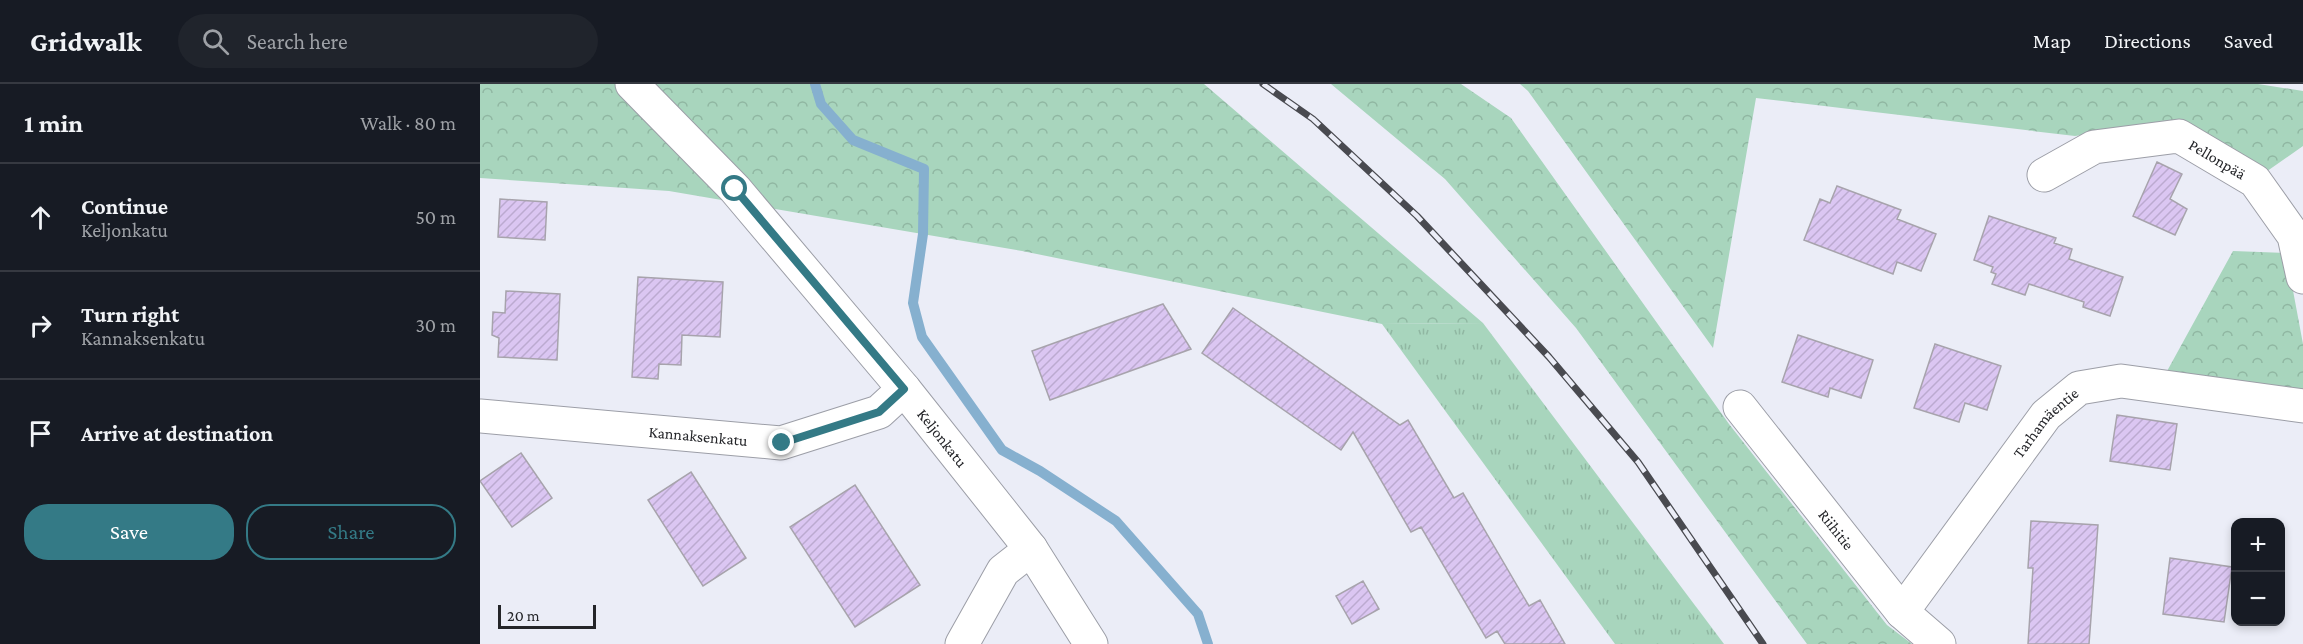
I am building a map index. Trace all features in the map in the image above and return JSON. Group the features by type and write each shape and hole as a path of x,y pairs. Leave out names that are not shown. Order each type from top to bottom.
{"street":[{"name":"Keljonkatu","path":"632,84 735,189 904,389 1031,549 1092,644"},
{"name":"Pellonpää","path":"2044,175 2094,147 2180,136 2255,181 2294,236 2303,277"},
{"name":"Tarhamäentie","path":"1902,612 2046,415 2079,388 2121,381 2303,406"},
{"name":"Kannaksenkatu","path":"480,416 782,443 879,412 904,389"},
{"name":"Riihitie","path":"1740,407 1902,612 1939,644"},
{"path":"962,644 1002,571 1031,549"}],"green space":[{"path":"480,84 1204,84 1483,323 1382,324 1022,251 669,191 480,178"},
{"path":"1331,84 1461,84 1511,118 1729,424 1887,625 1912,644 1807,644 1576,328 1445,179"},
{"path":"1520,84 2258,84 2303,91 2303,146 2263,174 2179,121 2075,136 1756,98 1713,348 1528,91"},
{"path":"2233,251 2286,253 2303,344 2303,389 2166,373"},
{"path":"1483,323 1724,644 1615,644 1382,324"}],"building":[{"path":"2157,162 2182,174 2170,199 2187,209 2175,235 2133,216"},
{"path":"1837,186 1901,210 1897,219 1936,234 1921,271 1897,262 1893,274 1804,240 1820,199 1830,203"},
{"path":"500,199 547,202 545,240 498,237"},
{"path":"1989,216 2056,238 2054,243 2072,249 2069,259 2123,277 2110,316 2083,307 2084,302 2029,284 2025,295 1992,284 1996,274 1991,272 1993,267 1974,260"},
{"path":"638,277 723,282 720,337 682,335 681,365 659,364 658,379 632,377"},
{"path":"506,291 560,294 557,360 498,357 499,338 492,335 493,312 505,313"},
{"path":"1163,304 1191,349 1050,400 1032,351"},
{"path":"1233,308 1400,425 1408,420 1454,498 1463,493 1529,606 1540,600 1565,644 1505,644 1497,631 1486,638 1421,527 1411,532 1353,432 1341,450 1202,353"},
{"path":"1798,335 1873,360 1861,398 1830,388 1828,397 1782,382"},
{"path":"1935,344 2001,366 1987,410 1965,403 1959,422 1914,408"},
{"path":"2117,415 2177,424 2170,470 2110,461"},
{"path":"521,453 552,498 512,527 480,481"},
{"path":"691,472 746,558 703,586 648,500"},
{"path":"855,485 920,585 855,627 790,527"},
{"path":"2031,521 2098,525 2089,644 2028,644 2033,568 2028,568"},
{"path":"2170,558 2231,567 2224,622 2163,614"},
{"path":"1363,581 1379,609 1352,624 1336,596"}],"waterway":[{"path":"815,84 821,104 853,140 924,169 923,234 913,303 922,337 1002,450 1040,471 1116,521 1198,614 1208,644"}],"railway":[{"path":"1263,84 1313,119 1417,216 1549,357 1638,462 1763,644"}],"route":[{"path":"735,189 904,389 879,412 782,443"}]}
